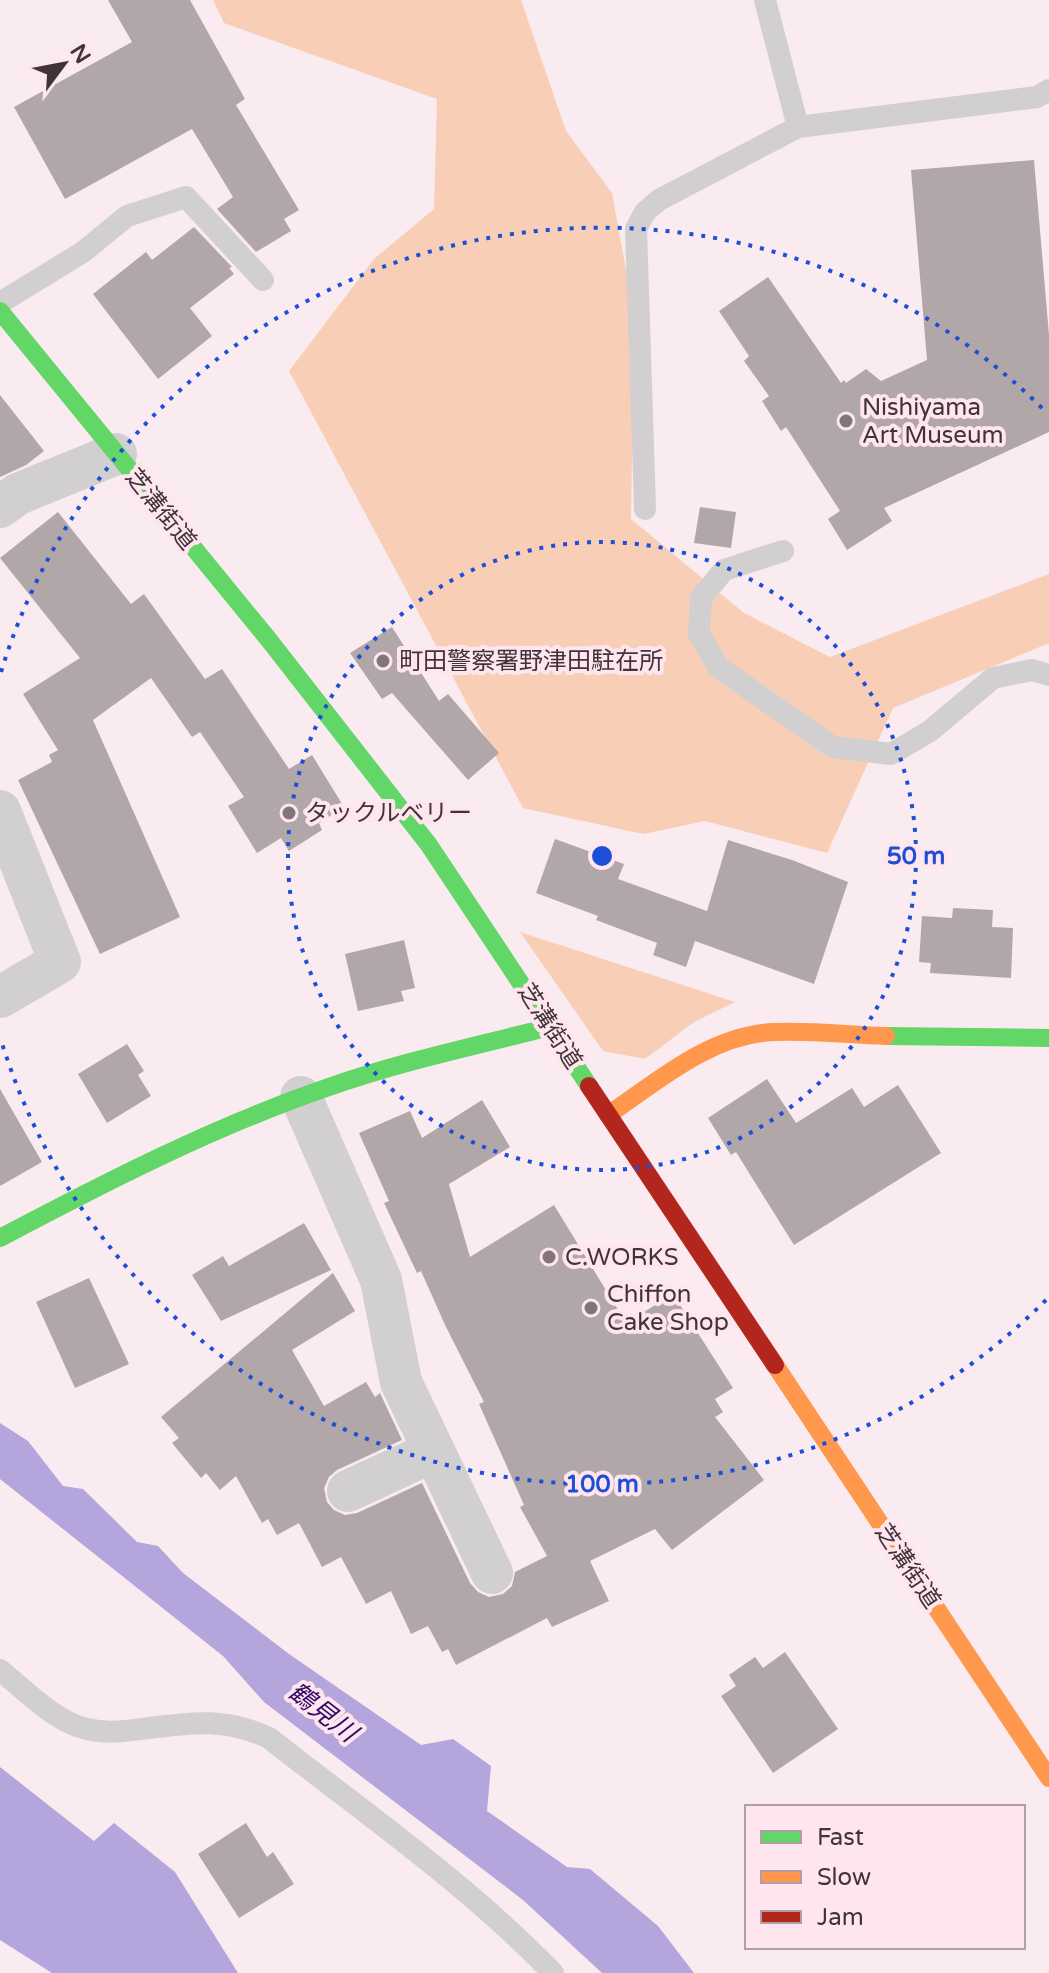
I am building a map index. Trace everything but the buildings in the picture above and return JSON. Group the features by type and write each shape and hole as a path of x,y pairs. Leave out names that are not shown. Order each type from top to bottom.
{"main road":[{"name":"芝溝街道","path":"3,319 269,640 429,845 1047,1770"},
{"path":"0,1238 153,1158 301,1097 384,1070 550,1027"},
{"path":"608,1115 696,1055 727,1042 771,1032 959,1039 1049,1038"}],"street":[{"path":"0,507 18,494 116,454"},
{"path":"0,811 60,962 0,997"},
{"path":"301,1097 381,1280 401,1382 492,1573"},
{"path":"348,1491 434,1451"}],"lane":[{"path":"765,0 798,127"},
{"path":"645,509 636,229 645,212 659,200 798,127 1037,97 1049,90"},
{"path":"3,319 127,216 186,197 263,280"},
{"path":"783,551 724,570 701,598 699,634 718,667 833,747 891,754 930,731 993,678 1032,670 1049,675"},
{"path":"0,1670 53,1712 84,1728 115,1732 190,1723 224,1723 246,1727 269,1738 460,1887 517,1935 553,1973"}],"shaded area":[{"path":"213,0 521,0 566,131 612,193 634,314 631,519 744,613 830,657 1049,574 1049,643 893,708 827,853 705,821 643,834 523,808 289,371 374,259 434,209 437,99 224,23"},
{"path":"520,932 735,1002 694,1022 645,1059 603,1051"}],"water":[{"name":"鶴見川","path":"0,1423 28,1441 63,1486 83,1489 137,1542 158,1546 183,1573 289,1654 421,1745 453,1739 491,1766 487,1811 567,1867 590,1869 658,1926 694,1973 602,1973 523,1900 264,1702 223,1656 0,1479"},
{"path":"0,1767 94,1841 114,1823 175,1872 238,1973 52,1973 0,1940"}],"traffic: fast":[{"path":"0,311 269,640 429,845 589,1086"},
{"path":"0,1238 160,1157 284,1103 381,1070 550,1027"},
{"path":"886,1036 1049,1038"}],"traffic: slow":[{"path":"608,1115 686,1062 728,1041 773,1032 886,1036"},
{"path":"775,1365 1049,1778"}],"traffic: jam":[{"path":"589,1086 775,1365"}],"place":[{"name":"Nishiyama Art Museum","path":"846,421"},
{"name":"町田警察署野津田駐在所","path":"383,661"},
{"name":"タックルベリー","path":"289,813"},
{"name":"C.WORKS","path":"549,1257"},
{"name":"Chiffon Cake Shop","path":"591,1308"}]}
